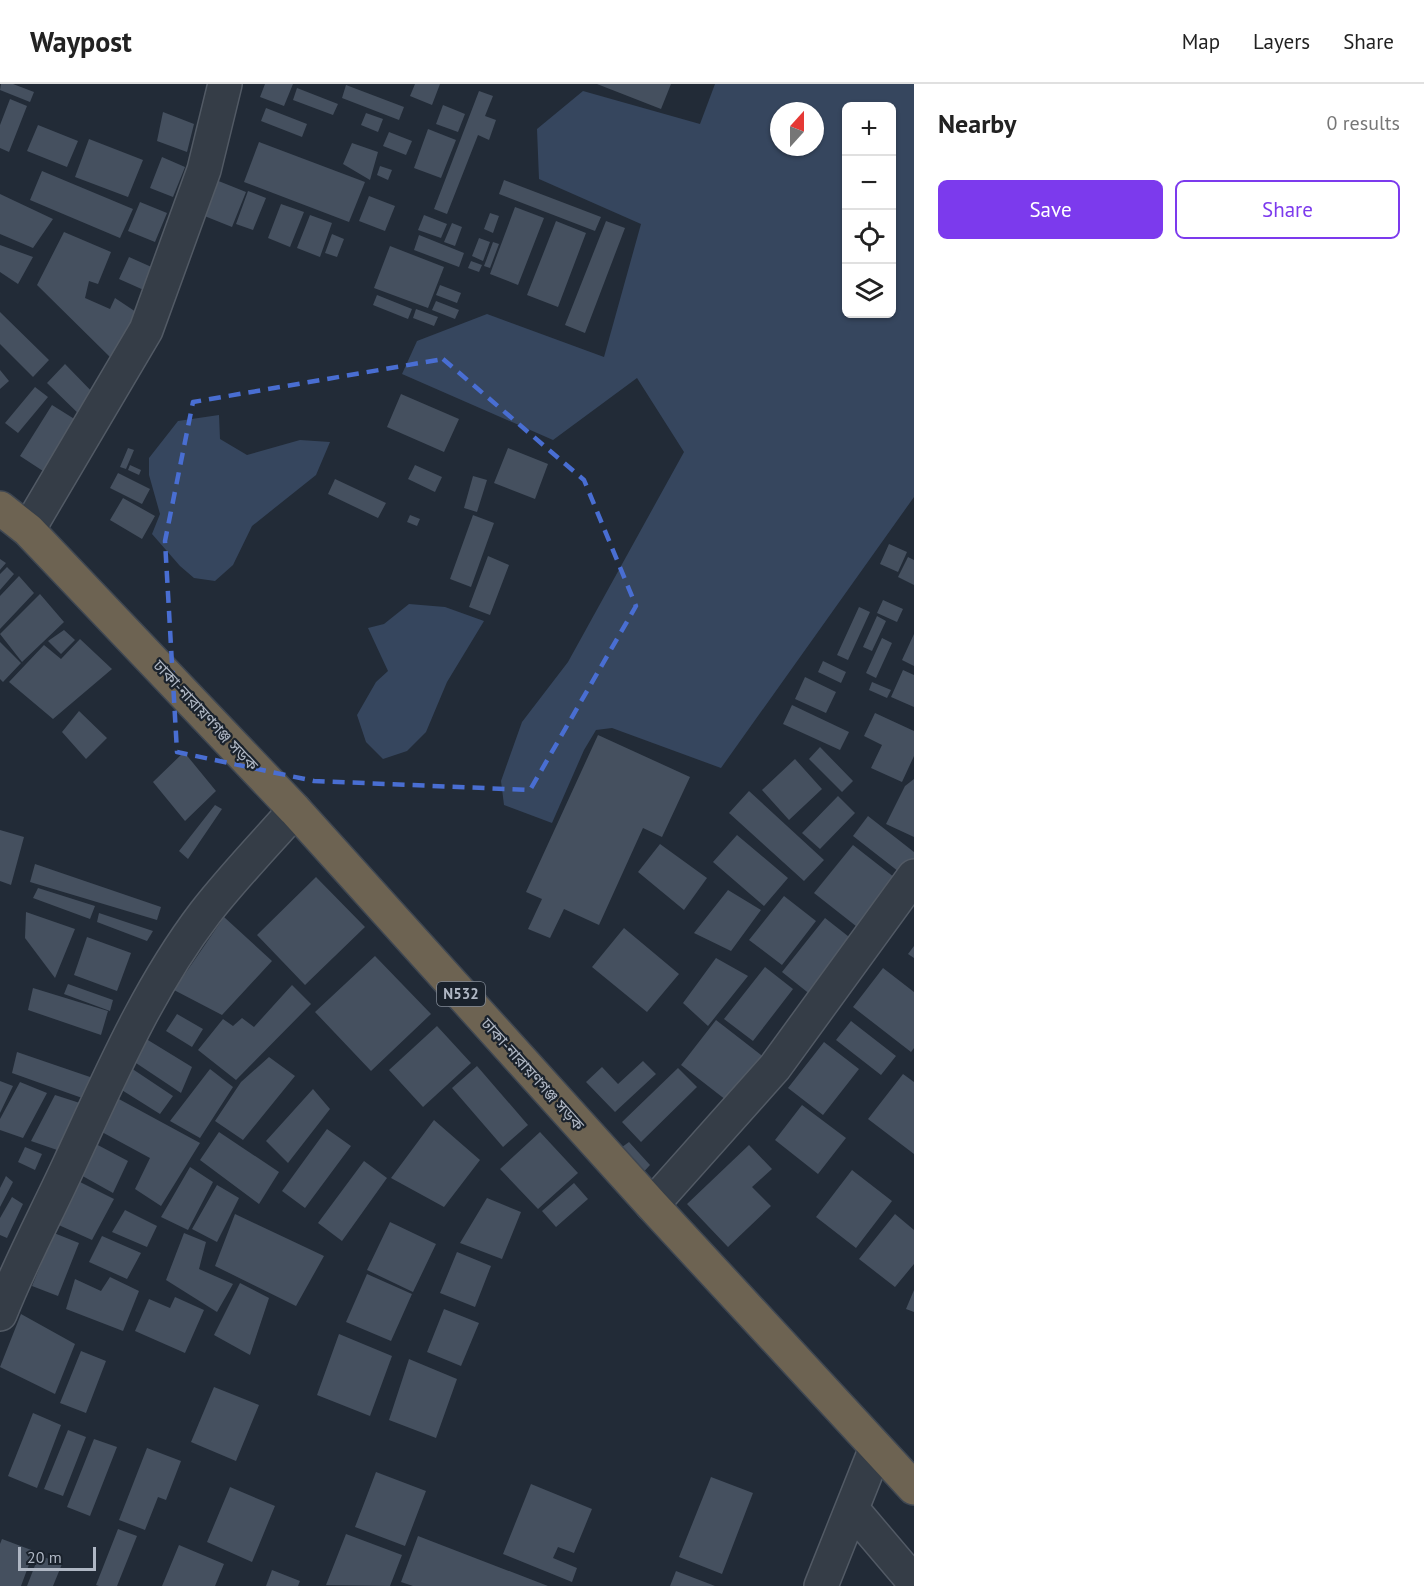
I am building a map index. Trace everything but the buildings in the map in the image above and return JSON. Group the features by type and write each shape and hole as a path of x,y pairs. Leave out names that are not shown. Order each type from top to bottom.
{"highway":[{"name":"ঢাকা-নারায়ণগঞ্জ সড়ক","path":"0,508 28,530 295,810 652,1205 914,1488"}],"street":[{"path":"28,530 146,330 204,170 225,84"},
{"path":"0,1314 15,1275 120,1055 168,969 205,914 295,810"},
{"path":"652,1205 775,1067 914,876"},
{"path":"821,1586 876,1448"},
{"path":"852,1509 914,1582"}],"highlighted area":[{"path":"443,359 584,480 636,606 530,790 314,781 177,752 165,541 193,402"}],"water":[{"path":"715,84 914,84 914,497 721,768 612,728 596,730 584,750 552,823 504,805 501,781 522,722 568,662 684,452 637,378 553,440 402,374 417,341 487,314 604,357 641,224 539,179 537,129 583,91 700,124"},
{"path":"219,415 220,439 247,455 300,440 330,442 316,475 252,526 233,565 215,581 194,578 180,566 152,534 160,514 149,475 149,458 178,421"},
{"path":"409,604 445,607 484,621 447,682 426,732 407,751 383,759 366,742 357,715 376,682 388,671 368,628 384,624"}]}
